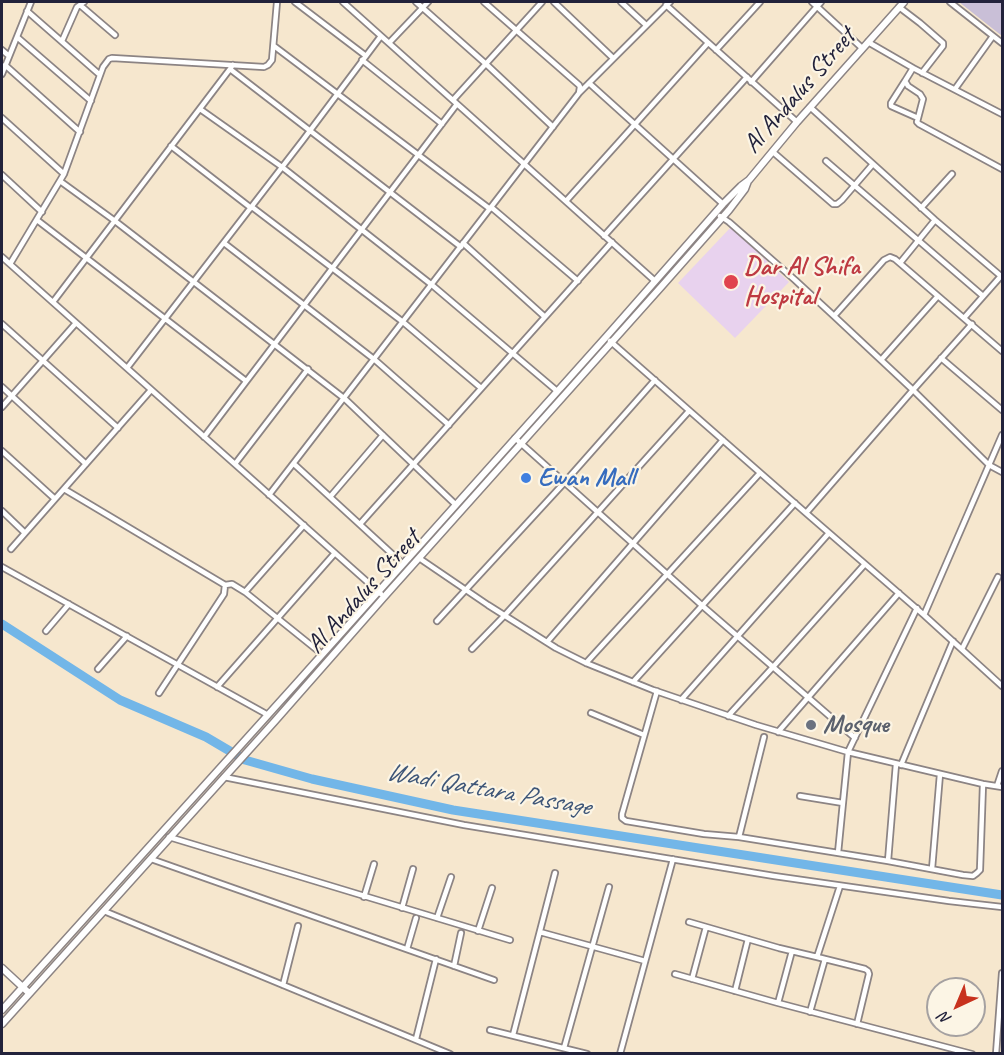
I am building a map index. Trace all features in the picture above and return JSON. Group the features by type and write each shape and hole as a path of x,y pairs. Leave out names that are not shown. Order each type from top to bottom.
{"main road":[{"name":"Al Andalus Street","path":"2,1010 723,204 749,180 810,107 902,4"},
{"name":"Al Andalus Street","path":"2,1024 612,342 722,217 745,189 749,180"},
{"path":"2,968 29,993"}],"street":[{"path":"2,74 31,2"},
{"path":"10,264 64,174 100,75 107,62 112,58 232,67 264,67 272,60 277,2"},
{"path":"295,2 442,124"},
{"path":"343,2 655,281"},
{"path":"416,2 553,127"},
{"path":"389,43 428,2"},
{"path":"484,2 579,85 579,93"},
{"path":"204,437 419,155 455,102 542,2"},
{"path":"554,2 613,58"},
{"path":"621,2 646,25"},
{"path":"716,50 760,2"},
{"path":"812,2 862,48"},
{"path":"752,82 821,2"},
{"path":"950,2 1002,44"},
{"path":"62,41 77,7 82,3 115,35"},
{"path":"269,495 579,93 668,3 708,43 797,122"},
{"path":"902,4 943,43 922,73"},
{"path":"27,11 100,75"},
{"path":"127,368 381,36"},
{"path":"955,89 993,36"},
{"path":"16,37 91,101"},
{"path":"868,42 1002,114"},
{"path":"566,201 708,43"},
{"path":"274,46 491,208 578,281"},
{"path":"2,50 9,56"},
{"path":"5,65 80,132"},
{"path":"53,302 232,67"},
{"path":"232,67 390,193 462,245 545,317"},
{"path":"913,68 891,106 918,118"},
{"path":"604,236 747,77"},
{"path":"905,81 923,99 917,122 919,124 1002,169"},
{"path":"589,83 723,204"},
{"path":"810,107 921,208 1002,276 964,318"},
{"path":"200,109 282,168 432,285 557,391"},
{"path":"2,118 64,174"},
{"path":"171,147 403,322 481,388"},
{"path":"773,152 833,204 837,204 855,186 873,164"},
{"path":"826,161 982,296"},
{"path":"921,208 952,174"},
{"path":"2,175 42,212"},
{"path":"60,181 194,281 345,399 455,504"},
{"path":"715,213 795,280 913,390 989,465 1002,472"},
{"path":"37,220 246,381"},
{"path":"900,263 935,220"},
{"path":"360,524 612,242"},
{"path":"224,243 375,360 449,425"},
{"path":"2,257 384,597"},
{"path":"834,316 884,260 891,257 1002,351"},
{"path":"881,360 938,296"},
{"path":"2,407 76,323"},
{"path":"2,324 118,428"},
{"path":"806,513 972,324"},
{"path":"606,337 917,608 1002,686"},
{"path":"941,358 1002,410"},
{"path":"235,464 308,369"},
{"path":"436,621 564,483 655,380"},
{"path":"2,387 86,464"},
{"path":"11,549 151,390"},
{"path":"472,650 690,411"},
{"path":"330,497 382,435"},
{"path":"924,615 1002,435"},
{"path":"515,438 855,738"},
{"path":"547,642 723,440"},
{"path":"2,451 55,499"},
{"path":"294,464 403,564"},
{"path":"586,663 760,473"},
{"path":"64,489 225,585 232,584 245,592 322,654"},
{"path":"633,682 795,503"},
{"path":"2,511 25,532"},
{"path":"245,592 304,525"},
{"path":"681,700 829,533"},
{"path":"217,687 335,553"},
{"path":"419,558 547,642 586,663 681,700 848,753 983,784 999,787 1002,771"},
{"path":"728,716 865,564"},
{"path":"2,567 268,715"},
{"path":"962,649 998,577"},
{"path":"159,693 224,594 225,585"},
{"path":"778,732 899,593"},
{"path":"46,631 69,604"},
{"path":"838,853 848,753 917,608"},
{"path":"98,669 127,636"},
{"path":"888,861 899,764 953,641"},
{"path":"657,691 622,814 622,818 626,821 704,834 739,837 973,876 980,870 983,784"},
{"path":"591,713 644,735"},
{"path":"739,837 764,737"},
{"path":"932,869 940,774"},
{"path":"224,776 464,825 840,886 1002,907"},
{"path":"800,796 843,803"},
{"path":"170,837 510,940"},
{"path":"151,859 494,980"},
{"path":"620,1053 673,859"},
{"path":"364,897 374,864"},
{"path":"402,908 413,869"},
{"path":"513,1035 555,873"},
{"path":"437,918 451,876"},
{"path":"818,957 840,886"},
{"path":"564,1048 609,887"},
{"path":"478,931 492,888"},
{"path":"104,911 450,1053"},
{"path":"407,949 416,918"},
{"path":"689,922 865,969 869,974 857,1024"},
{"path":"284,985 298,926"},
{"path":"692,979 706,927"},
{"path":"540,932 645,961"},
{"path":"454,966 461,933"},
{"path":"735,991 748,939"},
{"path":"778,1003 792,951"},
{"path":"416,1040 436,959"},
{"path":"810,1011 825,959"},
{"path":"1002,973 996,1052 1002,1050"},
{"path":"675,974 972,1053"},
{"path":"490,1030 587,1053"}],"shaded area":[{"path":"959,2 1002,2 1002,36"},
{"path":"731,227 789,282 735,338 678,283"}],"waterway":[{"name":"Wadi Qattara Passage","path":"2,624 120,700 206,737 245,760 312,779 453,810 1002,895"}],"place":[{"name":"Dar Al Shifa Hospital","path":"731,282"},
{"name":"Ewan Mall","path":"526,478"},
{"name":"Mosque","path":"811,725"}]}
